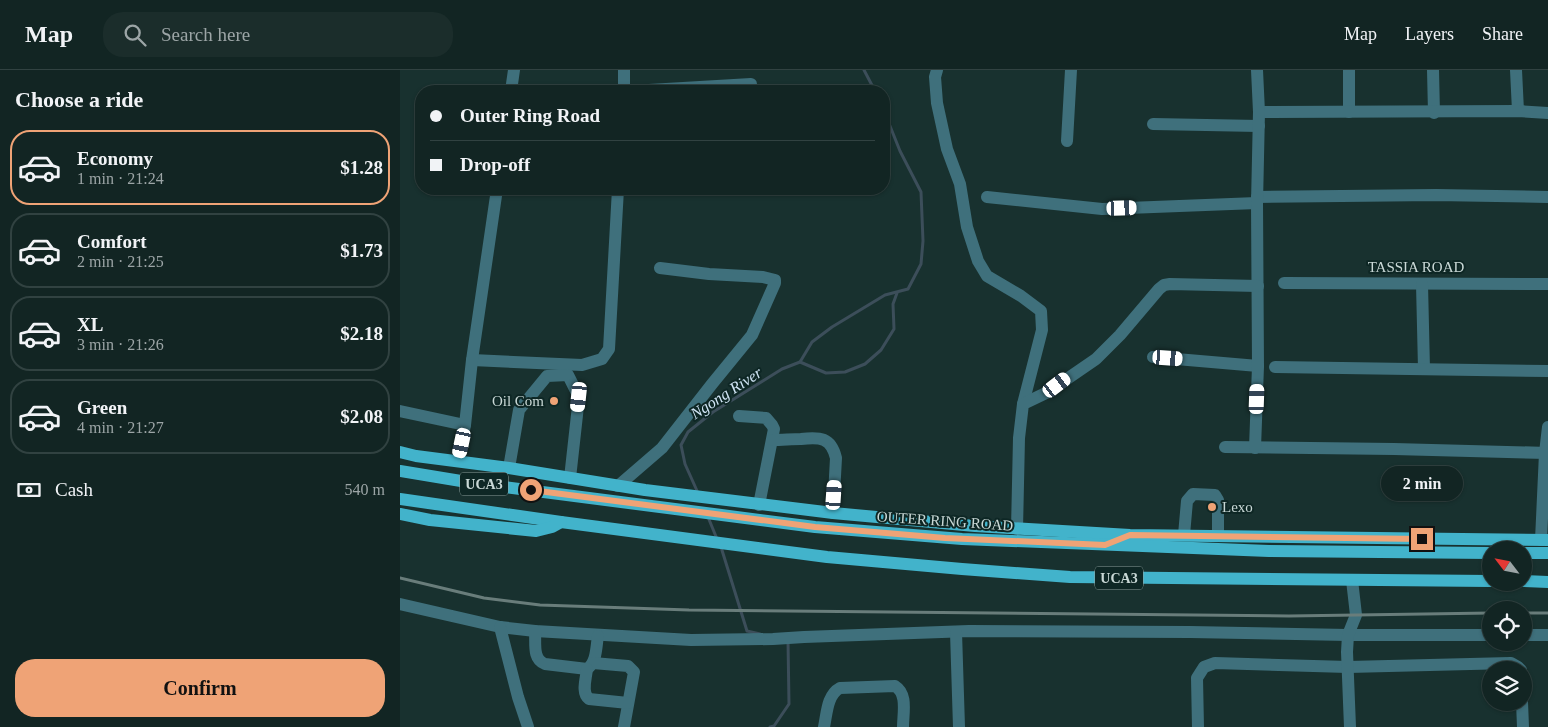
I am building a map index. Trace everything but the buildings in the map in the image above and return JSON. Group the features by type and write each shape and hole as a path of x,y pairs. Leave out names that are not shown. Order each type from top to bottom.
{"main road":[{"name":"UCA3","path":"400,452 416,456 509,468 645,490 838,514 1016,529 1130,535 1544,540"},
{"name":"OUTER RING ROAD","path":"400,471 473,483 862,532 962,539 1269,551 1482,553"},
{"name":"UCA3","path":"400,499 827,557 962,569 1070,577 1482,581"},
{"name":"UCA3","path":"400,514 430,520 536,532 561,522"},
{"path":"838,514 862,532"},
{"path":"1105,545 1130,535"},
{"path":"1532,553 1548,553"},
{"path":"1532,581 1548,582"}],"street":[{"path":"512,85 514,70"},
{"path":"624,70 624,85"},
{"path":"937,70 935,77 937,102 945,140 960,184 967,227 978,261 987,276 1041,311 1042,330 1023,404 1019,438 1016,529"},
{"path":"1067,141 1071,70"},
{"path":"1255,448 1258,366 1257,200 1259,112 1257,70"},
{"path":"1349,70 1349,112"},
{"path":"1433,70 1434,112"},
{"path":"1516,70 1518,111"},
{"path":"734,85 751,84"},
{"path":"1259,112 1518,111 1548,113"},
{"path":"1153,124 1259,126"},
{"path":"458,461 465,425 472,360 496,195"},
{"path":"472,360 582,365 602,359 608,349 618,195"},
{"path":"987,197 1102,209 1257,200 1436,195 1548,197"},
{"path":"618,486 662,448 752,335 775,283 775,280 772,278 758,276 709,274 660,268"},
{"name":"TASSIA ROAD","path":"1284,283 1548,284"},
{"path":"1422,284 1424,370"},
{"path":"1023,404 1048,392 1096,359 1164,285 1258,286"},
{"path":"1153,357 1258,366"},
{"path":"1275,367 1548,371"},
{"path":"509,468 519,410 547,376 568,375 579,397 570,478"},
{"path":"400,411 465,425"},
{"path":"739,416 766,418 774,430 759,504"},
{"path":"1544,540 1548,427"},
{"path":"772,440 818,438 829,444 834,450 836,458 838,514"},
{"path":"1224,447 1546,453"},
{"path":"1184,535 1187,501 1193,494 1215,496 1218,500 1218,536"},
{"path":"1350,727 1348,635 1356,615 1352,580"},
{"path":"400,604 500,627 598,636 691,640 956,632 1482,635"},
{"path":"500,627 518,697 528,727"},
{"path":"535,631 536,657 545,664 628,666 633,669 624,727"},
{"path":"956,632 959,727"},
{"path":"1532,635 1548,635"},
{"path":"598,636 585,693 587,698 628,703"},
{"path":"1198,727 1197,678 1204,667 1215,664 1348,667 1482,664"},
{"path":"824,727 830,697 834,691 840,688 896,686 904,695 903,727"},
{"path":"1522,711 1523,727"}],"waterway":[{"name":"Ngong River","path":"864,70 872,85"},
{"name":"Ngong River","path":"698,493 685,464 681,445 688,432 713,412 782,369 800,362 812,342 832,327 885,295 908,289 921,264 923,241 921,192 900,151 890,126"},
{"path":"800,362 826,373 845,372 865,364 881,350 894,329 893,304 897,293"},
{"name":"Ngong River","path":"708,517 717,539"},
{"name":"Ngong River","path":"721,547 747,631 760,634"},
{"name":"Ngong River","path":"770,727 774,726 789,704 788,641"}],"railway":[{"path":"400,578 484,598 540,605 689,610 1289,616 1482,613"},
{"path":"1532,613 1548,613"}],"place":[{"name":"Oil Com","path":"554,401"},
{"name":"Lexo","path":"1212,507"}],"route":[{"path":"531,490 815,527 962,539 1105,545 1130,535 1422,539"}]}
